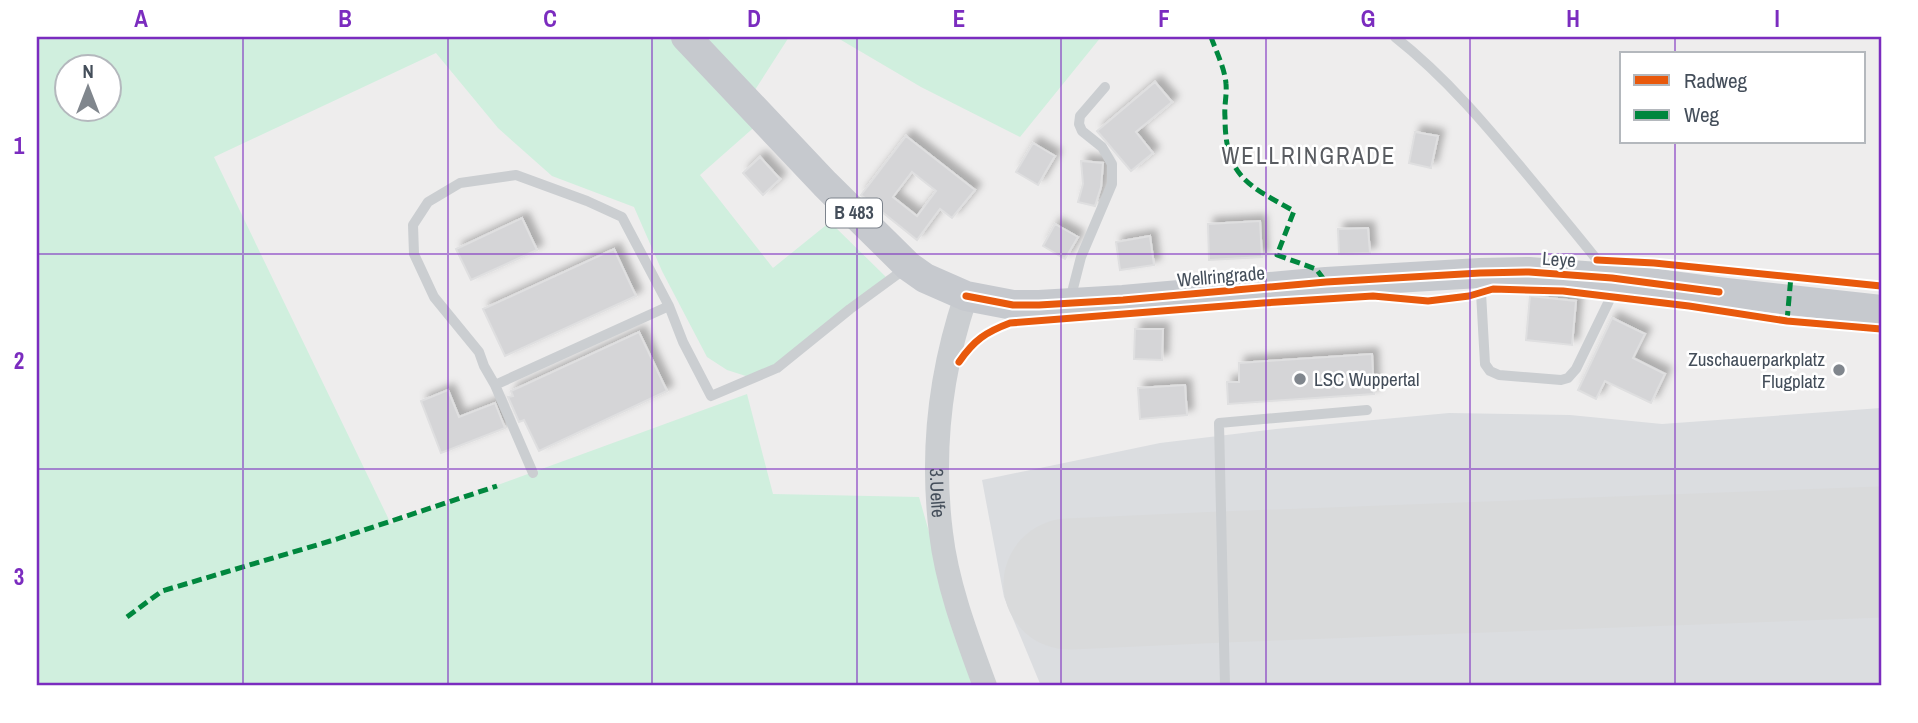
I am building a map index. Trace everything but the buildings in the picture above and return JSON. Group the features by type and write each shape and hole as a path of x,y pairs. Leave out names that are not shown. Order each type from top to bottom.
{"main road":[{"name":"Wellringrade","path":"687,37 825,184 908,267 925,278 966,296 1013,305 1069,304 1326,282 1480,273"},
{"name":"Leye","path":"1480,273 1529,272 1612,278 1881,310"}],"street":[{"name":"3.Uelfe","path":"966,296 944,375 936,470 941,534 957,604 985,686"}],"lane":[{"path":"1395,37 1406,41 1498,139 1612,278 1609,301 1576,369 1568,378 1561,380 1490,371 1485,364 1480,273"},
{"path":"1069,304 1081,257 1112,184 1112,164 1102,147 1082,131 1079,124 1080,116 1105,87"},
{"path":"533,473 479,352 434,297 414,254 412,225 428,202 460,183 516,175 622,216 669,306 683,342 711,396 777,368 830,324 908,267"},
{"path":"495,385 669,306"},
{"path":"1225,686 1219,424 1367,410"}],"shaded area":[{"path":"1881,408 1881,686 1041,686 1004,597 982,480 1160,443 1449,413 1570,415 1662,424"}],"green space":[{"path":"37,37 678,37 759,123 700,175 773,268 830,222 886,277 774,365 749,377 727,370 707,357 662,271 634,207 552,176 498,128 436,53 214,157 391,524 747,394 773,494 919,497 973,686 37,686"},
{"path":"699,37 789,37 753,93"},
{"path":"836,37 1101,37 1020,137 921,87"}],"runway":[{"path":"1069,584 1881,552"}],"marked path":[{"path":"1211,37 1225,78 1226,137 1234,166 1263,194 1294,211 1277,255 1316,269 1326,282"},
{"path":"1787,321 1791,276"},
{"path":"127,617 162,591 337,539 497,486"}],"cycle path":[{"path":"1597,260 1654,263 1881,286"},
{"path":"966,296 1013,305 1039,305 1326,282 1529,272 1612,278 1719,292"},
{"path":"959,362 981,338 1010,323 1373,296 1428,301 1469,296 1493,289 1563,291 1787,321 1881,329"}],"place":[{"name":"Zuschauerparkplatz Flugplatz","path":"1839,370"},
{"name":"LSC Wuppertal","path":"1300,379"}],"district":[{"name":"WELLRINGRADE","path":"1309,156"}]}
